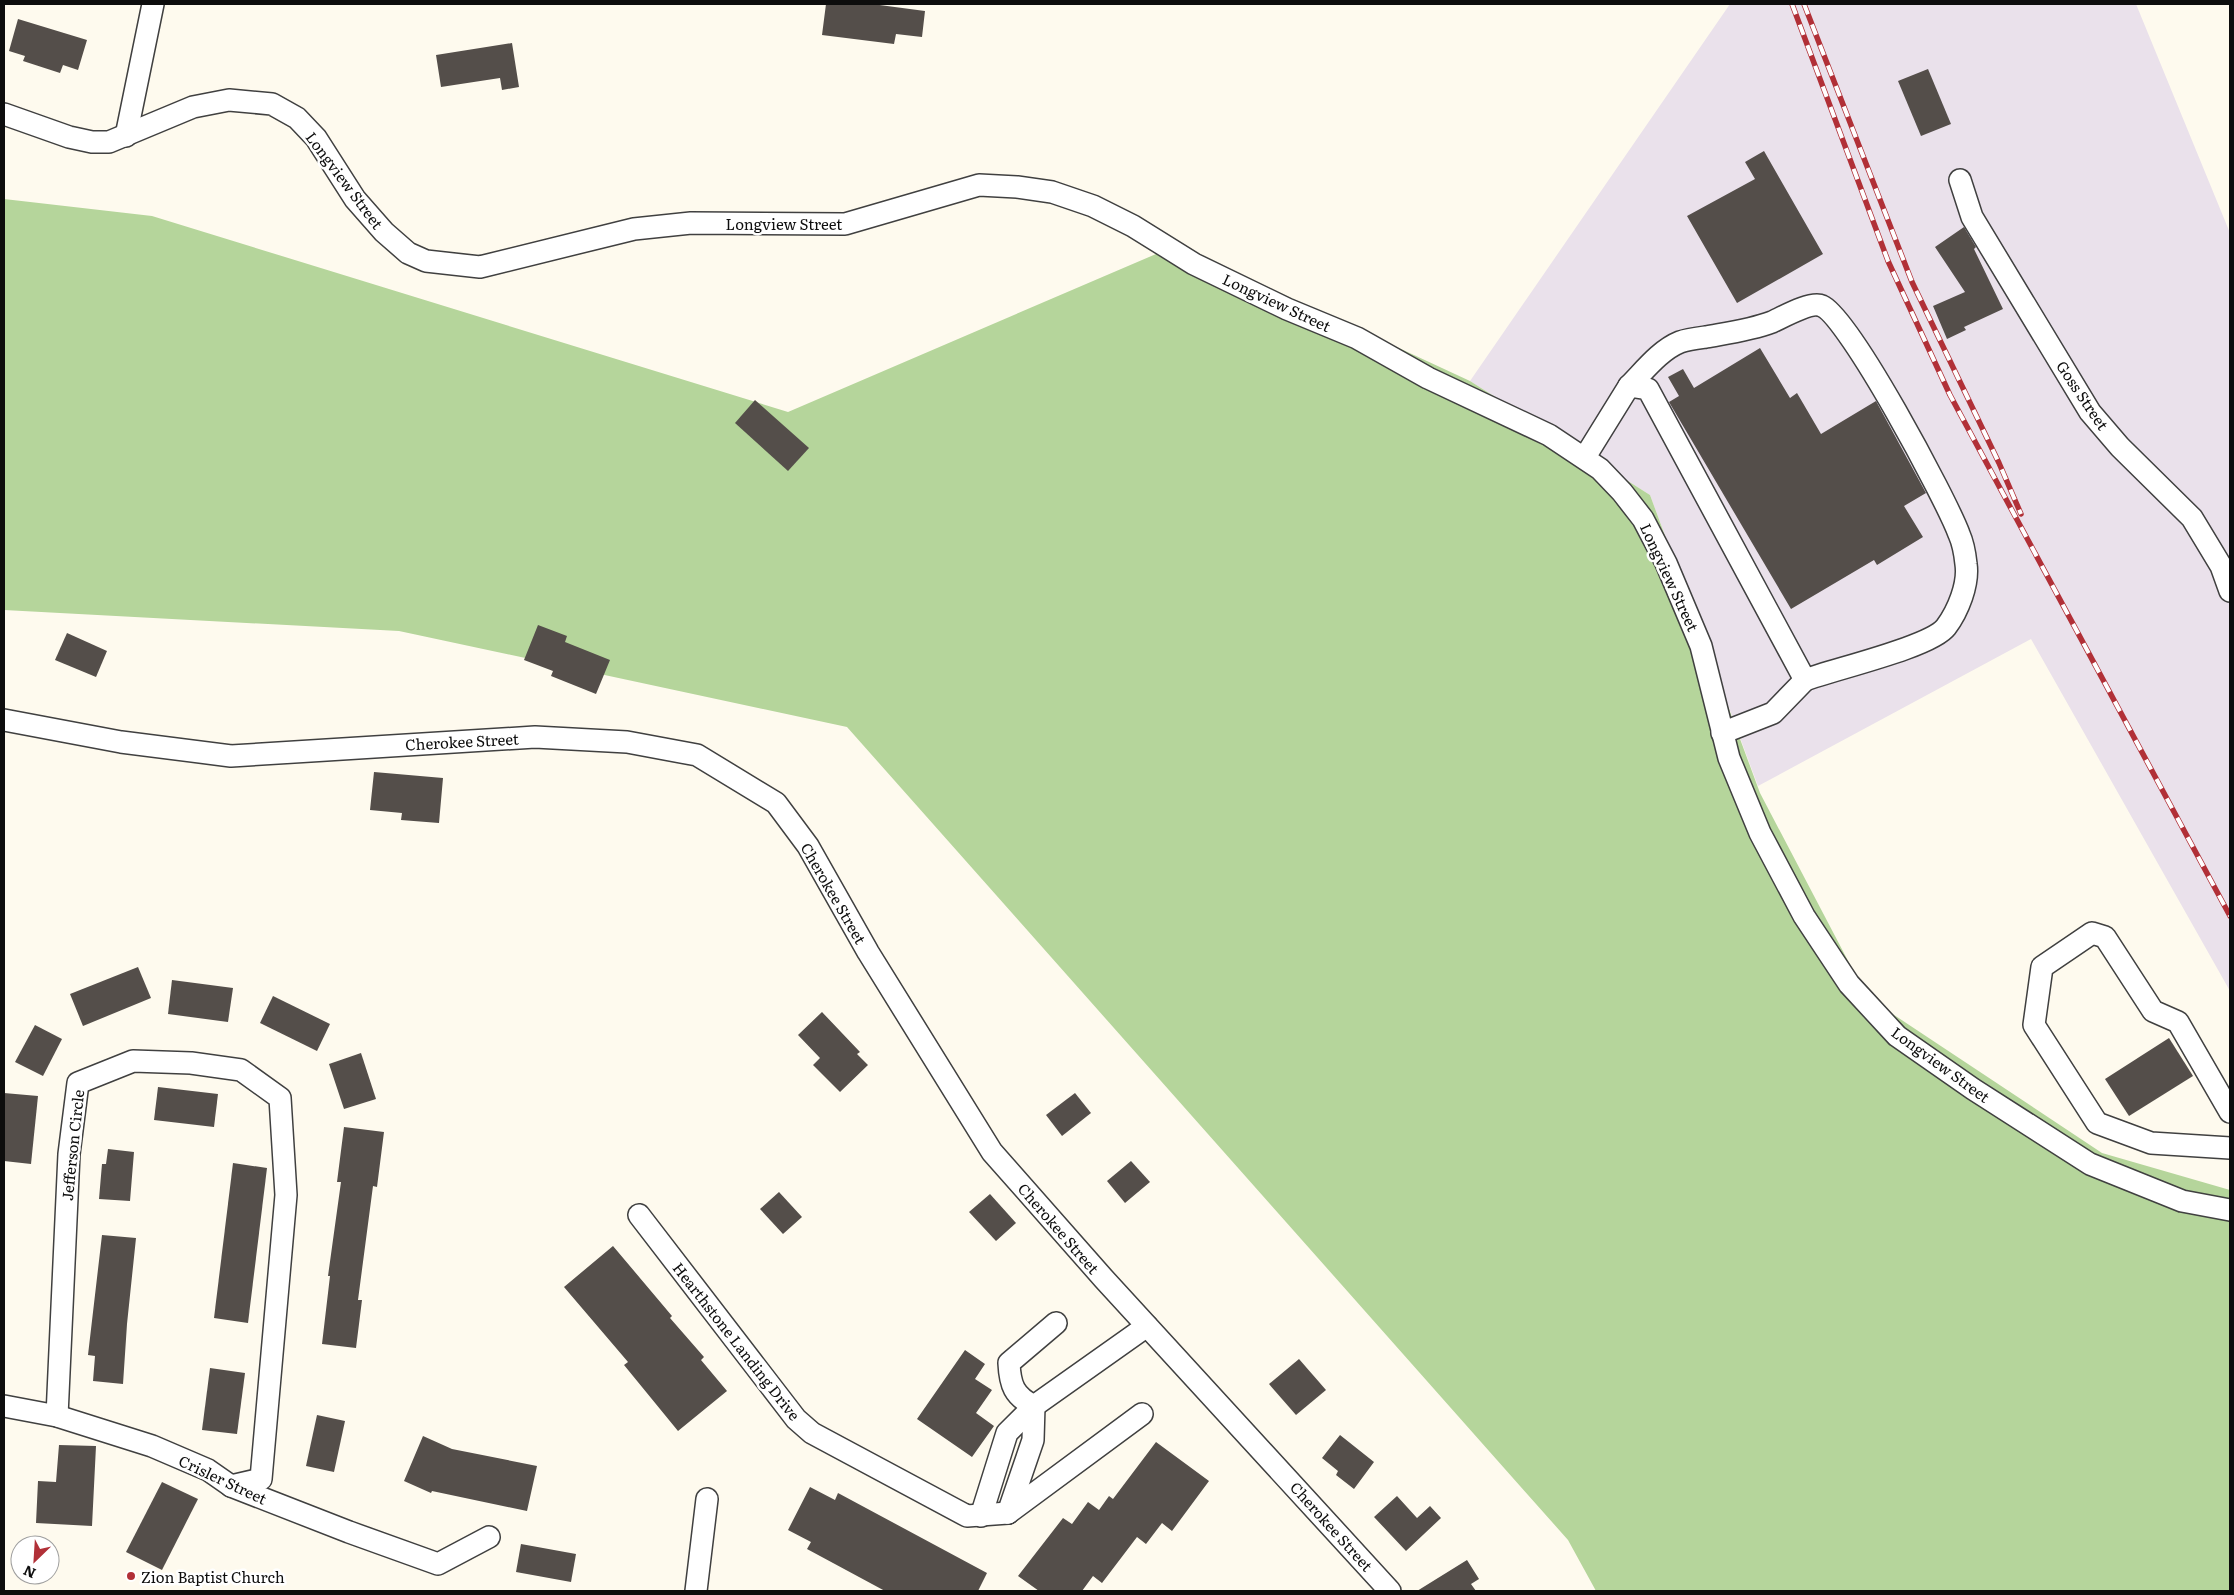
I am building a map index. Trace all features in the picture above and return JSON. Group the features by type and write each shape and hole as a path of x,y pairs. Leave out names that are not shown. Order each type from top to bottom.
{"street":[{"path":"126,136 153,4"},
{"name":"Longview Street","path":"4,114 69,137 92,142 109,142 193,107 229,100 272,104 297,118 316,138 355,198 384,232 408,253 426,261 480,267 634,229 691,223 844,224 979,185 1017,187 1052,192 1093,206 1133,226 1194,264 1287,309 1357,338 1428,378 1549,435 1585,457 1606,474 1638,512 1666,563 1700,646 1729,758 1760,833 1804,916 1849,984 1897,1036 1973,1089 2090,1164 2182,1201 2230,1210"},
{"name":"Goss Street","path":"1960,180 1972,217 2090,412 2120,447 2192,518 2221,566 2230,591"},
{"path":"1585,457 1629,386 1657,358 1681,342 1770,323 1813,304 1822,306 1833,315 1854,342 1896,412 1950,513 1960,536 1966,566 1964,588 1945,629 1903,651 1830,670 1805,680 1773,713 1722,733"},
{"path":"1629,386 1648,389 1805,680"},
{"name":"Cherokee Street","path":"4,720 121,742 231,756 535,737 627,742 697,755 776,803 808,846 868,952 992,1152 1147,1326 1390,1591"},
{"path":"2230,1112 2178,1022 2153,1011 2105,937 2092,933 2042,967 2034,1025 2097,1123 2151,1143 2230,1148"},
{"name":"Jefferson Circle","path":"57,1416 69,1154 78,1083 133,1061 191,1063 241,1070 280,1098 286,1195 262,1479 231,1486"},
{"name":"Hearthstone Landing Drive","path":"639,1216 796,1419 812,1433 967,1516 1008,1513"},
{"path":"1034,1406 1022,1400 1010,1382 1009,1363 1056,1323"},
{"path":"981,1516 1007,1432 1034,1406 1147,1326"},
{"name":"Crisler Street","path":"4,1406 57,1416 152,1446 208,1470 231,1486 438,1564 489,1537"},
{"path":"1008,1513 1033,1440 1034,1406"},
{"path":"1008,1513 1142,1414"},
{"path":"696,1591 707,1499"}],"shaded area":[{"path":"1730,4 2136,4 2230,233 2230,991 2031,639 1758,786 1650,495 1470,381"}],"green space":[{"path":"4,199 152,216 788,412 1177,245 1470,381 1650,495 1760,793 1867,997 2102,1153 2230,1190 2230,1591 1596,1591 1568,1540 847,727 399,631 4,610"}],"building":[{"path":"826,4 872,4 925,11 922,37 896,34 894,44 822,35"},
{"path":"18,19 87,40 78,70 63,65 60,73 23,61 25,56 9,51"},
{"path":"512,43 519,87 502,90 500,78 441,87 436,55"},
{"path":"1928,69 1951,124 1921,136 1898,81"},
{"path":"1764,151 1823,254 1737,303 1687,216 1755,179 1745,162"},
{"path":"1964,227 1976,247 1974,249 2003,309 1964,327 1966,330 1947,339 1933,306 1965,292 1935,247"},
{"path":"1760,348 1790,398 1797,393 1821,434 1876,401 1926,493 1904,506 1923,537 1877,565 1874,560 1791,609 1669,402 1679,396 1668,377 1683,369 1694,388"},
{"path":"755,400 809,448 788,471 735,423"},
{"path":"538,625 567,636 565,642 610,660 596,694 551,676 553,671 524,660"},
{"path":"67,633 107,651 96,677 55,660"},
{"path":"374,772 443,778 439,823 401,820 402,813 370,810"},
{"path":"138,967 151,998 83,1026 70,994"},
{"path":"172,980 233,988 228,1022 168,1014"},
{"path":"273,996 330,1024 317,1051 260,1023"},
{"path":"822,1012 860,1052 857,1054 868,1065 840,1092 813,1065 820,1058 798,1035"},
{"path":"35,1025 62,1039 43,1076 15,1062"},
{"path":"2169,1038 2193,1076 2129,1116 2105,1079"},
{"path":"361,1053 376,1099 344,1109 329,1064"},
{"path":"158,1087 218,1094 214,1127 154,1120"},
{"path":"4,1093 38,1096 31,1164 4,1161"},
{"path":"1075,1093 1091,1113 1062,1136 1046,1115"},
{"path":"344,1127 384,1132 377,1187 373,1186 358,1300 362,1300 356,1348 322,1344 330,1276 328,1276 341,1182 337,1182"},
{"path":"108,1149 134,1152 130,1201 99,1199 102,1164 106,1164"},
{"path":"1131,1161 1150,1182 1125,1203 1107,1181"},
{"path":"233,1163 267,1168 248,1323 214,1318"},
{"path":"779,1192 802,1217 783,1234 760,1209"},
{"path":"990,1194 1016,1223 996,1241 969,1212"},
{"path":"102,1235 136,1238 123,1384 93,1381 95,1356 88,1355"},
{"path":"613,1246 672,1316 670,1318 704,1357 701,1360 727,1391 678,1431 624,1365 628,1362 564,1287"},
{"path":"965,1350 985,1364 975,1379 992,1390 976,1413 994,1426 972,1457 917,1419"},
{"path":"1299,1359 1326,1390 1296,1415 1269,1384"},
{"path":"210,1368 245,1373 237,1434 202,1430"},
{"path":"317,1415 345,1421 334,1472 306,1466"},
{"path":"1340,1435 1374,1462 1354,1489 1336,1475 1338,1471 1322,1458"},
{"path":"423,1436 452,1449 537,1466 527,1511 432,1491 431,1493 404,1481"},
{"path":"1156,1442 1209,1481 1172,1531 1162,1523 1146,1544 1137,1537 1102,1583 1093,1576 1082,1591 1039,1591 1018,1576 1063,1518 1072,1524 1088,1502 1099,1510 1109,1496 1113,1499"},
{"path":"59,1445 96,1446 92,1526 36,1523 38,1481 56,1482"},
{"path":"162,1482 198,1499 162,1570 126,1552"},
{"path":"810,1487 835,1500 838,1493 987,1573 978,1591 885,1591 807,1549 811,1542 788,1530"},
{"path":"1397,1496 1417,1518 1430,1506 1441,1518 1406,1551 1374,1517"},
{"path":"521,1544 576,1554 571,1582 516,1572"},
{"path":"1467,1560 1479,1579 1471,1584 1476,1591 1417,1591"}],"railway":[{"path":"1792,4 1888,261 1950,395 2230,916"},
{"path":"1804,4 1912,282 1999,463 2021,514"}],"place":[{"name":"Zion Baptist Church","path":"131,1576"}]}
